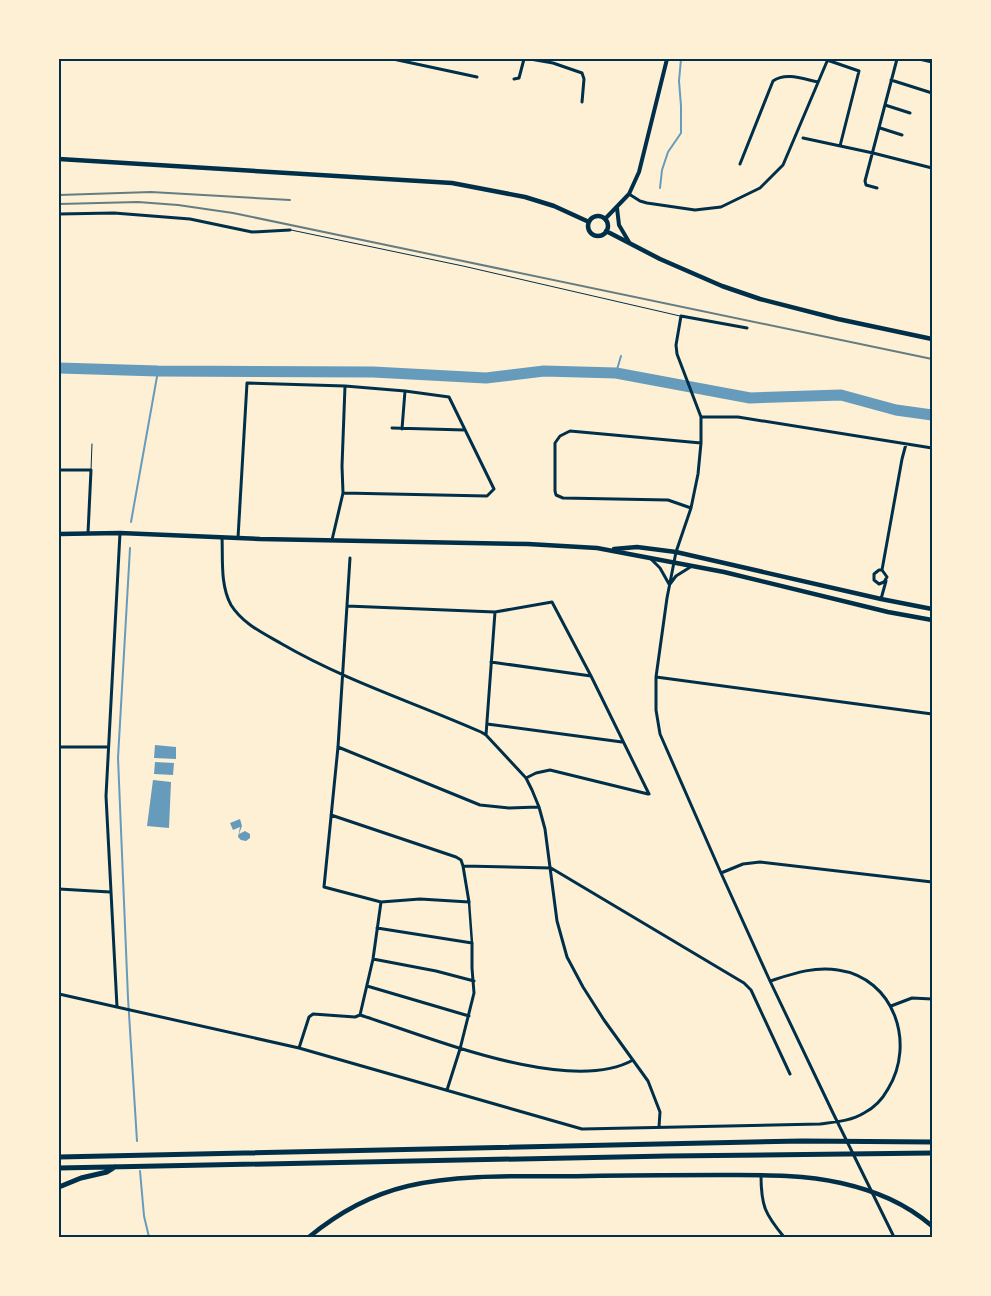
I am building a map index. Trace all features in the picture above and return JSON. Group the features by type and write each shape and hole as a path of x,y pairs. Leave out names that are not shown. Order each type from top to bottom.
{"highway":[{"path":"59,1157 802,1141 932,1142"},
{"path":"59,1168 932,1152"},
{"path":"59,1188 81,1178 107,1172 118,1166"}],"main road":[{"path":"59,159 444,182 525,197 554,206 588,222"},
{"path":"596,216 605,219 608,225 606,231 601,235 592,233 588,228 588,222 596,216"},
{"path":"606,231 631,245 722,286 760,299 838,320 932,339"},
{"path":"59,534 120,533 238,538 535,544 608,549 637,547 676,552 881,600 932,609"},
{"path":"608,549 693,566 881,611 932,620"},
{"path":"309,1237 329,1220 361,1202 399,1189 428,1182 496,1178 760,1175 806,1177 840,1182 896,1200 932,1226"}],"street":[{"path":"393,59 476,77"},
{"path":"514,79 519,78 524,59"},
{"path":"530,59 553,63 582,73 584,79 582,102"},
{"path":"605,219 630,194 639,172 667,59"},
{"path":"630,194 640,201 647,203 695,210 721,206 760,188 783,165 828,59 860,72 840,146"},
{"path":"877,188 865,183 897,59"},
{"path":"919,59 932,62"},
{"path":"740,164 773,81 780,76 788,76 818,82"},
{"path":"892,80 932,93"},
{"path":"885,105 910,113"},
{"path":"880,128 902,135"},
{"path":"803,138 932,168"},
{"path":"617,208 619,225 631,245"},
{"path":"59,214 114,213 190,219 252,232 290,230"},
{"path":"747,328 681,316 676,345 677,354 697,402 701,417 701,443 698,474 691,508 676,552 669,584 656,677 656,710 660,734 720,873 833,1114 894,1237"},
{"path":"238,538 247,383 345,386 449,397 494,489 487,496 343,493"},
{"path":"332,540 343,493 342,466 345,386"},
{"path":"402,429 405,391"},
{"path":"701,417 738,417 932,448"},
{"path":"392,428 465,430"},
{"path":"691,508 668,500 563,498 556,495 555,444 560,436 570,431 701,443"},
{"path":"882,570 906,444"},
{"path":"59,470 91,470 88,534"},
{"path":"117,1007 106,796 120,533"},
{"path":"222,537 223,578 226,593 241,618 258,631 343,676 426,709 486,736 526,778 539,807 545,829 557,921 567,956 586,993 648,1081 660,1112 659,1127"},
{"path":"350,558 338,747 324,887 381,902 420,899 468,902"},
{"path":"650,558 660,568 669,584"},
{"path":"669,584 676,576 693,566"},
{"path":"882,570 874,574 874,580 878,584 886,580"},
{"path":"881,600 886,580 886,574 882,570"},
{"path":"347,606 495,612 552,602 649,794 550,770 536,773 526,778"},
{"path":"486,736 495,612"},
{"path":"491,662 591,676"},
{"path":"656,677 932,714"},
{"path":"487,724 623,742"},
{"path":"59,747 108,747"},
{"path":"338,747 480,805 509,808 539,807"},
{"path":"331,815 456,856 461,860 468,902 474,993 460,1049 447,1090"},
{"path":"720,873 744,864 760,862 932,882"},
{"path":"463,866 551,868 744,983 751,990 790,1074"},
{"path":"59,889 110,892"},
{"path":"360,1016 373,959 381,902"},
{"path":"377,928 472,943"},
{"path":"373,959 436,971 474,981"},
{"path":"59,994 299,1048 582,1130 820,1124 843,1122 865,1113 885,1094 893,1081 898,1066 901,1047 900,1036 891,1006 882,994 863,979 838,970 808,971 770,980"},
{"path":"367,986 469,1016"},
{"path":"891,1006 912,998 932,999"},
{"path":"299,1048 309,1017 313,1014 360,1016 460,1049 517,1063 564,1071 620,1067 633,1060"},
{"path":"760,1175 763,1204 768,1217 784,1237"}],"lane":[{"path":"290,230 454,264 681,316"},
{"path":"91,470 92,444"}],"water":[{"path":"155,745 176,747 176,759 154,758"},
{"path":"155,762 174,763 173,775 154,774"},
{"path":"153,780 171,782 169,828 147,826"},
{"path":"240,819 242,826 239,834 245,831 250,834 250,838 246,841 238,837 240,827 233,830 230,823"}],"waterway":[{"path":"660,188 662,170 668,152 681,133 679,81 681,59"},
{"path":"616,373 621,356"},
{"path":"59,368 158,371 373,372 486,378 544,371 616,373 750,398 841,395 896,410 932,415"},
{"path":"131,522 158,371"},
{"path":"130,548 118,758 128,998 137,1141"},
{"path":"140,1171 144,1216 149,1237"}],"railway":[{"path":"59,195 151,192 290,200"},
{"path":"59,204 138,202 178,205 233,213 932,359"}]}
